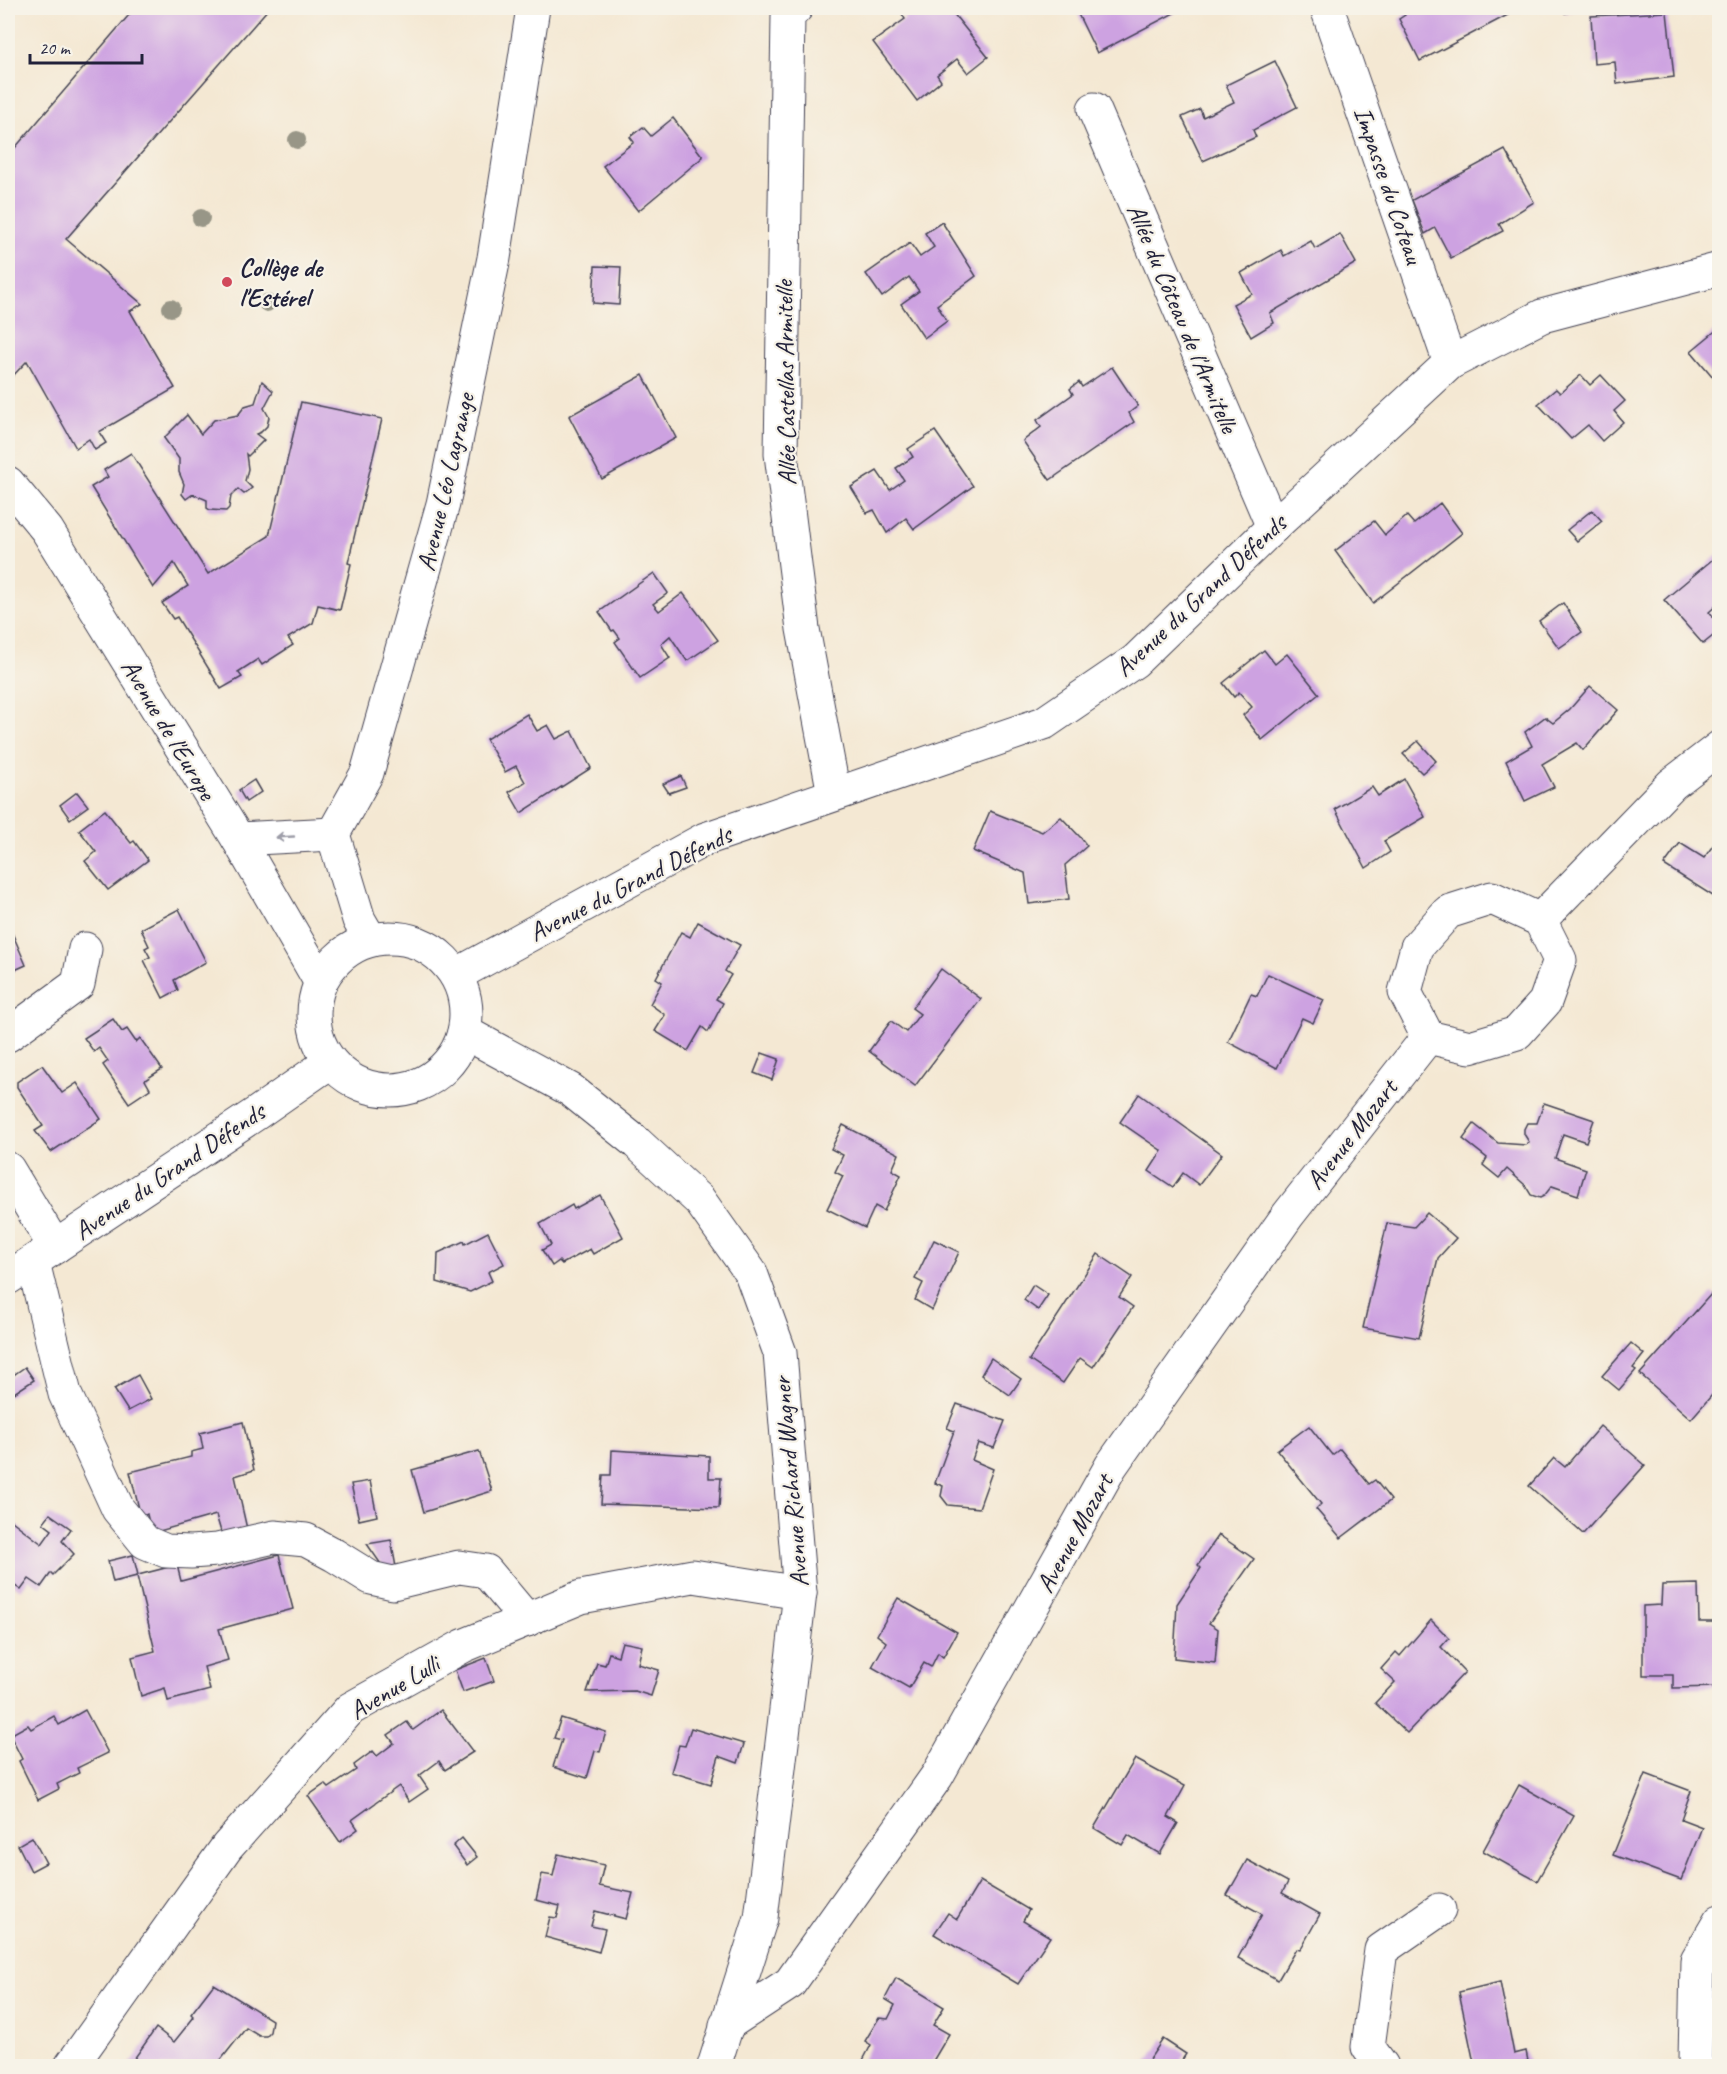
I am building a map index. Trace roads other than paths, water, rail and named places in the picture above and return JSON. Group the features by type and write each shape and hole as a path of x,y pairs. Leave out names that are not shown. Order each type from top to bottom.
{"street":[{"name":"Avenue Léo Lagrange","path":"333,834 367,773 443,504 495,258 533,8"},
{"name":"Allée Castellas Armitelle","path":"796,8 788,16 781,454 803,629 834,794"},
{"name":"Impasse du Coteau","path":"1327,8 1450,363"},
{"name":"Allée du Côteau de l'Armitelle","path":"1094,109 1273,527"},
{"name":"Avenue du Grand Défends","path":"456,975 705,839 1044,723 1135,661 1273,527 1450,363 1542,316 1719,269"},
{"name":"Avenue de l'Europe","path":"8,483 47,531 238,839 320,981"},
{"path":"1540,920 1672,784 1719,747"},
{"path":"238,839 333,834 359,920 370,939"},
{"path":"1492,897 1540,920 1560,960 1545,1002 1517,1033 1470,1047 1428,1036 1405,992 1417,947 1448,912 1492,897"},
{"path":"395,937 420,943 441,956 456,975 464,993 467,1013 464,1032 456,1052 443,1069 426,1081 406,1089 385,1090 364,1086 345,1076 330,1062 315,1031 315,997 320,981 333,962 350,948 370,939 395,937"},
{"path":"8,1035 78,984 85,949"},
{"name":"Avenue Richard Wagner","path":"464,1032 571,1090 637,1143 700,1201 751,1273 780,1353 800,1593 761,1918 714,2067"},
{"name":"Avenue Mozart","path":"726,2025 790,1983 937,1776 1112,1466 1288,1215 1428,1036"},
{"name":"Avenue du Grand Défends","path":"32,1262 330,1062"},
{"path":"8,1169 65,1394 117,1509 145,1542 166,1551 191,1552 217,1550 274,1537 306,1540 370,1578 393,1583 459,1567 486,1571 526,1620"},
{"name":"Avenue Lulli","path":"71,2067 226,1847 350,1709 463,1646 581,1597 693,1576 800,1593"},
{"path":"1382,2067 1368,2047 1381,1950 1438,1910"},
{"path":"1697,2067 1695,2060 1697,1960 1719,1921"}],"place":[{"name":"Collège de l'Estérel","path":"227,282"}]}
